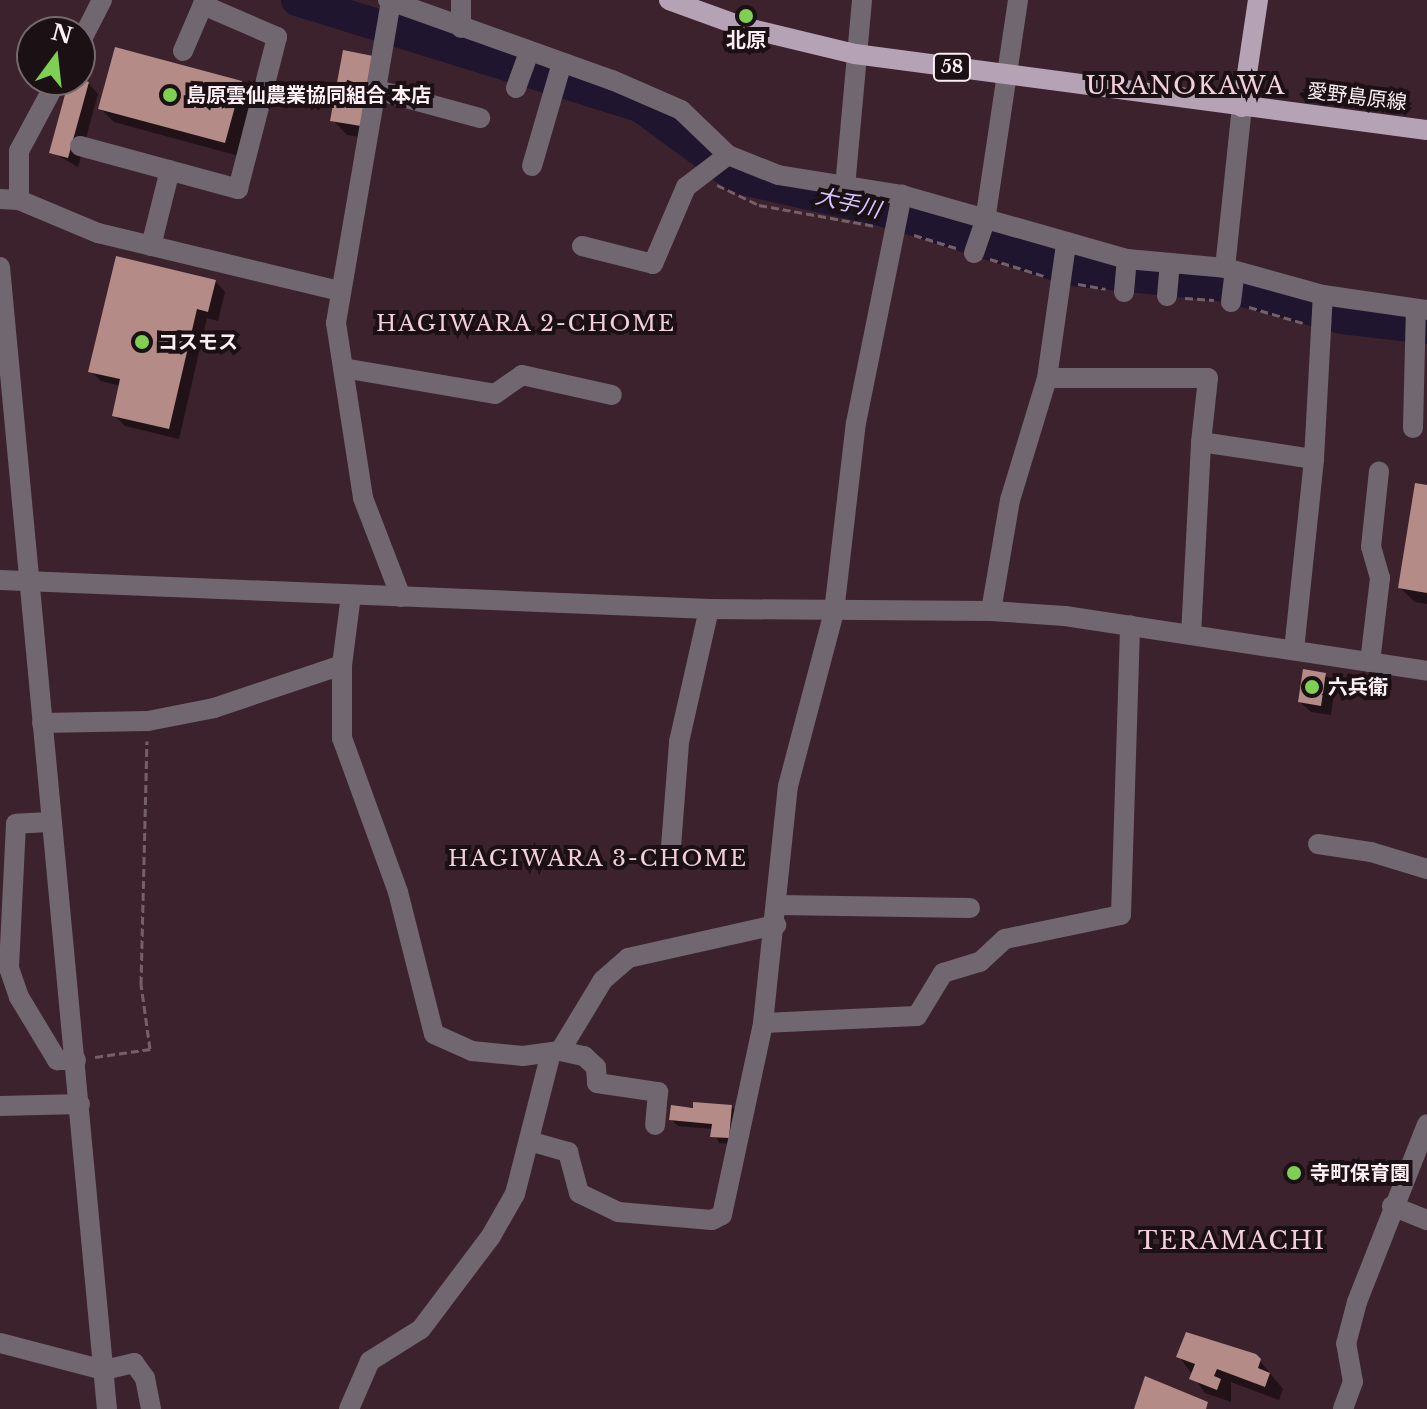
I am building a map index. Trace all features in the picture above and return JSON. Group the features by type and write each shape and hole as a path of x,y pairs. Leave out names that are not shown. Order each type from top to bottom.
{"main road":[{"name":"愛野島原線","path":"669,0 743,27 855,54 1427,130"},
{"path":"1242,107 1258,0"}],"street":[{"path":"461,0 461,28"},
{"path":"845,187 862,0"},
{"path":"975,252 984,225 1018,0"},
{"path":"80,146 238,189 277,37 204,2 183,51"},
{"path":"401,597 363,498 336,323 340,291 362,200 390,3 527,56 681,110 726,156 778,175 902,198 1065,249 1170,267 1231,271 1322,298 1420,311 1414,339 1413,428"},
{"path":"517,86 527,56"},
{"path":"532,166 561,67"},
{"path":"377,90 480,118"},
{"path":"48,96 19,151 10,199 98,233 340,291"},
{"path":"1231,301 1242,107"},
{"path":"582,246 653,264 674,204 703,172 726,156"},
{"path":"151,246 170,170"},
{"path":"529,1141 568,1152 579,1193 618,1212 720,1218 763,1023 777,915 788,786 834,612 856,423 902,198"},
{"path":"991,611 1010,500 1047,378 1065,249"},
{"path":"1124,290 1126,261"},
{"path":"0,267 31,579 49,822 76,1060 107,1409"},
{"path":"1167,294 1170,267"},
{"path":"1294,650 1314,459 1322,298"},
{"path":"343,368 495,394 522,375 612,395"},
{"path":"1047,378 1208,378 1201,442 1191,635"},
{"path":"1201,442 1314,459"},
{"path":"0,472 21,469"},
{"path":"1370,662 1380,578 1371,547 1379,471"},
{"path":"0,580 709,609 991,611 1130,625 1427,671"},
{"path":"351,595 342,665 342,738 394,878 434,1034 472,1051 556,1052 592,1061 597,1083 658,1092 655,1125"},
{"path":"670,860 679,742 709,609"},
{"path":"763,1023 917,1016 943,973 980,962 1005,939 1121,915 1130,625"},
{"path":"42,723 148,721 214,708 342,665"},
{"path":"49,822 16,824 6,875 12,979 57,1060 76,1060"},
{"path":"1318,844 1371,852 1427,869"},
{"path":"349,1409 370,1361 421,1329 491,1236 515,1194 556,1052 603,980 628,958 777,915 970,908"},
{"path":"0,1106 80,1104"},
{"path":"1343,1409 1353,1382 1346,1344 1392,1206 1427,1124"},
{"path":"1392,1206 1427,1220"},
{"path":"0,1343 104,1370 134,1363 145,1378 151,1409"}],"path":[{"path":"1231,301 1321,327"},
{"path":"76,1060 150,1049 141,984 148,721"}],"building":[{"name":"島原雲仙農業協同組合 本店","path":"115,47 242,81 225,143 98,109"},
{"path":"343,50 373,56 361,126 330,121"},
{"path":"65,96 85,96 68,158 49,153"},
{"name":"コスモス","path":"116,256 216,280 208,312 197,309 169,429 112,416 120,379 88,372"},
{"path":"1415,483 1427,485 1427,593 1398,588"},
{"name":"六兵衛","path":"1303,669 1326,673 1321,706 1298,702"},
{"path":"693,1102 732,1105 729,1138 710,1137 712,1124 669,1120 671,1105 693,1108"},
{"path":"1186,1332 1256,1354 1261,1359 1258,1368 1270,1373 1265,1387 1217,1369 1214,1376 1221,1379 1217,1390 1189,1379 1195,1364 1176,1357"},
{"path":"1145,1376 1208,1402 1206,1409 1134,1409"}],"waterway":[{"name":"大手川","path":"297,0 640,106 738,178 889,212 1071,270 1225,286 1342,318 1427,328"}],"place":[{"name":"北原","path":"746,16"},
{"name":"島原雲仙農業協同組合 本店","path":"170,95"},
{"name":"コスモス","path":"142,342"},
{"name":"六兵衛","path":"1312,687"},
{"name":"寺町保育園","path":"1294,1173"}],"district":[{"name":"URANOKAWA","path":"1186,86"},
{"name":"HAGIWARA 2-CHOME","path":"526,324"},
{"name":"HAGIWARA 3-CHOME","path":"598,859"},
{"name":"TERAMACHI","path":"1232,1241"}]}
